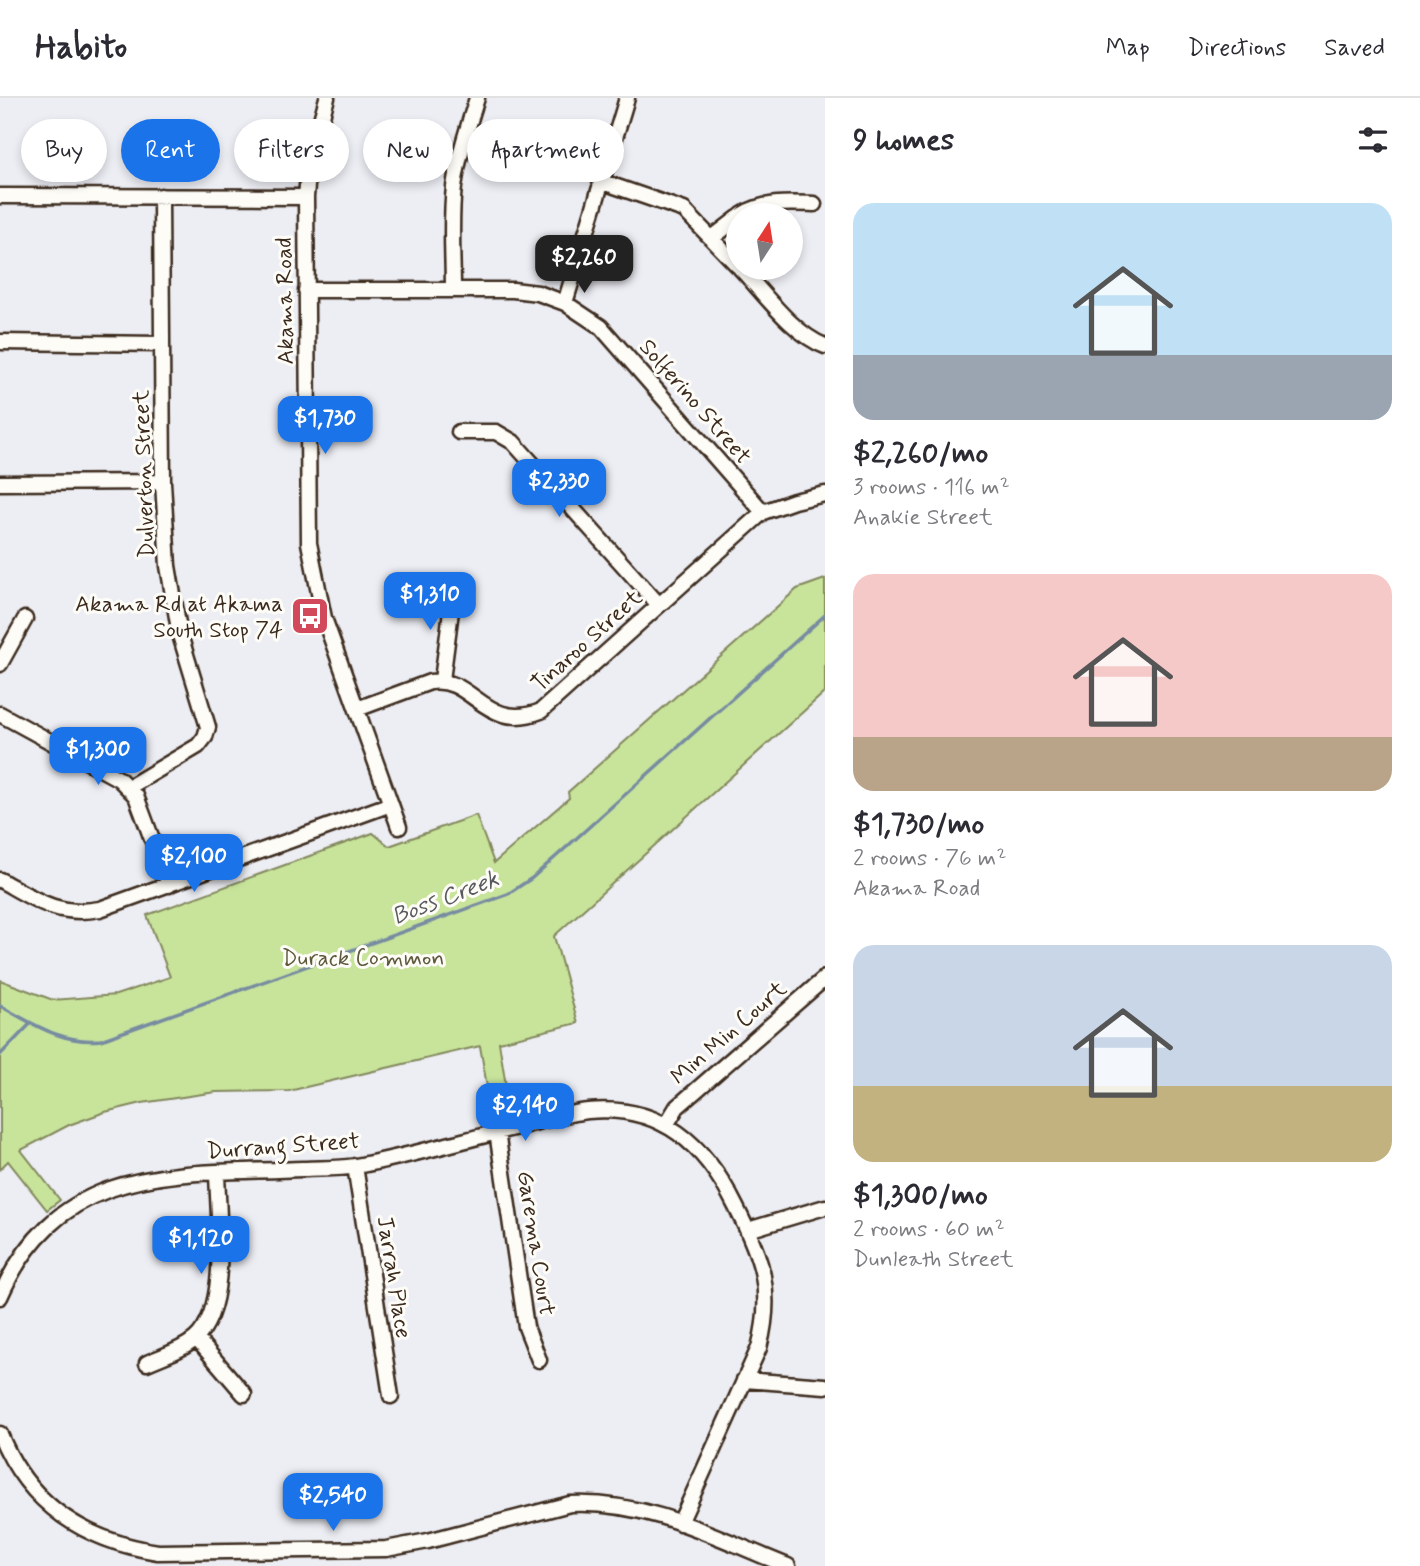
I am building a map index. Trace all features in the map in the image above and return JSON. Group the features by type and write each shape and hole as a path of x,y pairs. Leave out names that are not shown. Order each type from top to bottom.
{"street":[{"name":"Akama Road","path":"327,98 309,163 306,197 309,543 324,618 399,827"},
{"path":"453,290 454,187 459,159 477,98"},
{"path":"620,119 627,98"},
{"path":"565,303 600,182"},
{"path":"603,182 684,210 726,253"},
{"path":"0,196 306,197"},
{"name":"Dulverton Street","path":"129,787 198,746 208,727 183,648 168,566 163,482 161,196"},
{"path":"803,204 814,204"},
{"path":"712,238 726,227"},
{"path":"751,280 799,330 825,346"},
{"name":"Solferino Street","path":"306,290 513,290 538,293 565,303 601,327 763,512"},
{"path":"0,342 162,344"},
{"path":"459,432 496,432 513,442 659,605"},
{"path":"0,483 163,482"},
{"name":"Tinaroo Street","path":"442,680 497,713 526,717 541,711 763,512 794,500 825,495"},
{"path":"357,709 442,680 454,588"},
{"path":"0,664 25,619"},
{"path":"0,713 129,787 136,796 169,885"},
{"path":"0,880 39,902 62,911 80,913 100,909 169,885 391,804"},
{"name":"Min Min Court","path":"666,1125 677,1107 825,978"},
{"name":"Durrang Street","path":"0,1297 18,1262 53,1221 72,1207 115,1185 162,1176 355,1166 585,1111 629,1112 666,1125 697,1148 713,1166 748,1230 762,1266 766,1308 759,1348 680,1523"},
{"name":"Garema Court","path":"497,1132 526,1327 539,1360"},
{"name":"Jarrah Place","path":"355,1166 391,1396"},
{"path":"146,1363 183,1347 196,1338 215,1306 219,1286 218,1173"},
{"path":"748,1230 825,1207"},
{"path":"196,1338 244,1394"},
{"path":"744,1380 825,1386"},
{"path":"2,1444 37,1493 53,1509 92,1534 112,1542 159,1552 386,1549 428,1541 570,1504 613,1504 637,1508 680,1523 770,1563 788,1566"}],"green space":[{"name":"Durack Common","path":"825,579 825,692 554,936 578,1023 499,1042 511,1117 493,1121 480,1046 289,1091 216,1092 142,1103 69,1125 21,1150 60,1200 47,1210 8,1161 0,1169 0,980 53,1000 116,995 170,977 147,915 373,833 389,846 476,815 494,863 569,798 568,792 797,589"}],"waterway":[{"name":"Boss Creek","path":"0,1006 60,1036 101,1040 508,894 532,878 825,615"},
{"path":"0,1055 31,1023"}],"place":[{"name":"Akama Rd at Akama South Stop 74","path":"310,616"}]}
